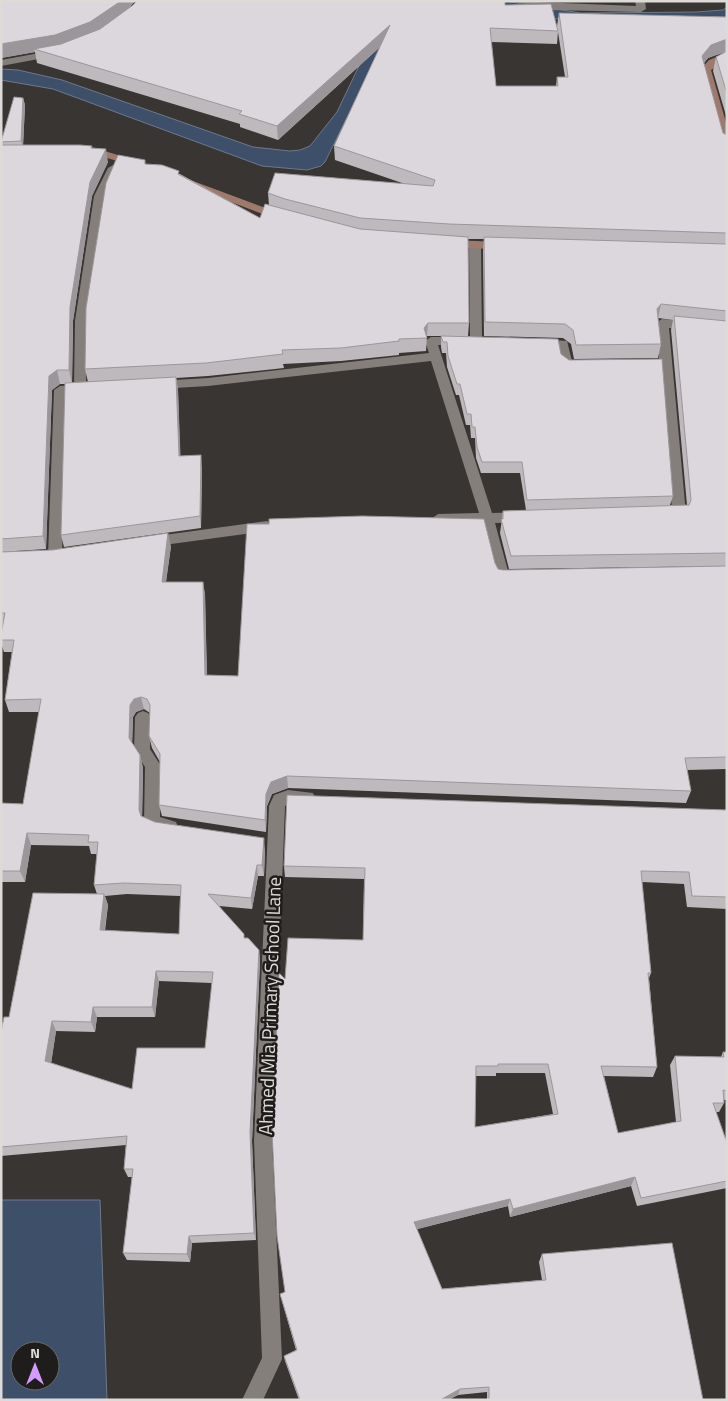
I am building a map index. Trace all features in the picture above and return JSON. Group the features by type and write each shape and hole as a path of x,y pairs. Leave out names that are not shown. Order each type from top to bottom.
{"street":[{"path":"517,1 550,7 641,9 640,1"},
{"path":"1,63 21,61 68,50"},
{"path":"727,56 713,62 706,69 727,146"},
{"path":"74,150 92,149 146,167"},
{"path":"80,389 81,322 100,196 118,158"},
{"path":"173,177 290,220"},
{"path":"438,243 515,246"},
{"path":"475,245 481,342 431,341 487,518 502,576 532,576"},
{"path":"651,514 679,514 663,364 662,323 727,328"},
{"path":"524,343 563,344 567,365 594,365"},
{"path":"149,386 208,382 435,356"},
{"path":"37,558 59,555 60,390 100,388"},
{"path":"419,519 535,517"},
{"path":"131,545 283,524"},
{"path":"143,717 142,750 153,766 152,822 187,829"},
{"name":"Ahmed Mia Primary School Lane","path":"252,1400 272,1359 263,1141 276,842 280,800 288,797 318,798"},
{"path":"256,839 276,842"}],"water":[{"path":"390,1 504,1 581,13 696,12 723,10 727,7 727,20 665,24 579,22 451,4 422,3 407,5 402,8 394,22 325,162 321,166 307,170 262,166 53,89 1,80 1,69 18,70 62,80 253,147 290,151 300,150 310,146 337,112"},
{"path":"1,1200 100,1200 107,1400 1,1400"}],"building":[{"path":"1,1 121,1 90,22 55,35 1,44"},
{"path":"137,1 505,1 505,5 551,4 558,31 490,28 496,86 558,86 557,77 568,77 559,13 727,17 727,39 711,45 702,56 723,133 727,135 727,233 449,224 360,218 268,193 275,173 433,186 435,180 334,146 390,25 277,126 239,114 242,111 34,49 61,44 100,29"},
{"path":"727,51 727,94 716,57"},
{"path":"14,97 23,98 21,141 1,142"},
{"path":"1,145 80,145 106,149 90,182 70,307 69,370 57,370 49,376 43,536 1,539"},
{"path":"118,155 145,160 145,164 162,165 179,171 178,174 260,218 265,204 360,229 468,237 469,323 428,323 424,328 427,338 399,339 399,341 341,348 282,350 283,354 206,363 85,369 86,308 106,183"},
{"path":"484,237 727,244 727,311 661,304 657,309 661,344 576,345 573,330 565,324 485,322"},
{"path":"674,316 727,321 727,553 511,556 501,519 503,519 503,511 689,505 691,500"},
{"path":"441,336 558,339 561,354 569,360 662,359 673,496 527,500 522,462 482,462 477,447 475,427 472,427 471,414 467,414 460,384 457,384 448,356 447,342 443,342"},
{"path":"176,377 179,456 201,455 200,516 61,535 65,383"},
{"path":"362,516 484,519 495,563 498,569 503,570 727,566 727,757 685,758 691,791 287,776 271,782 266,794 265,820 159,805 160,754 149,736 150,705 147,699 141,697 134,699 130,705 129,738 140,755 139,810 141,816 155,822 264,838 262,865 257,865 251,898 208,894 244,934 244,938 248,938 259,950 250,1132 254,1233 189,1236 187,1254 123,1253 133,1169 124,1169 127,1136 1,1147 1,1032 4,1017 9,1017 33,893 104,894 100,930 179,934 181,885 124,883 94,885 98,842 88,842 89,835 27,833 20,871 1,871 1,803 23,804 41,699 5,700 14,640 1,640 5,613 1,613 1,552 52,550 168,533 162,582 203,582 205,675 238,676 247,524 269,524 269,519","holes":["156,971 213,972 205,1048 137,1048 132,1089 45,1061 52,1021 91,1022 93,1007 152,1007"]},
{"path":"287,795 727,810 727,897 692,896 689,872 641,871 651,973 648,973 657,1067 601,1066 618,1133 681,1121 675,1056 724,1057 723,1052 727,1052 727,1091 723,1090 724,1103 713,1103 727,1143 727,1181 641,1198 635,1177 513,1209 510,1199 414,1222 442,1289 546,1280 542,1254 672,1243 703,1400 489,1400 489,1387 460,1389 440,1400 300,1400 284,1356 297,1350 280,1294 285,1292 277,1236 272,1132 279,973 285,979 288,938 363,940 365,868 284,866","holes":["548,1064 558,1114 475,1127 476,1066"]}]}
